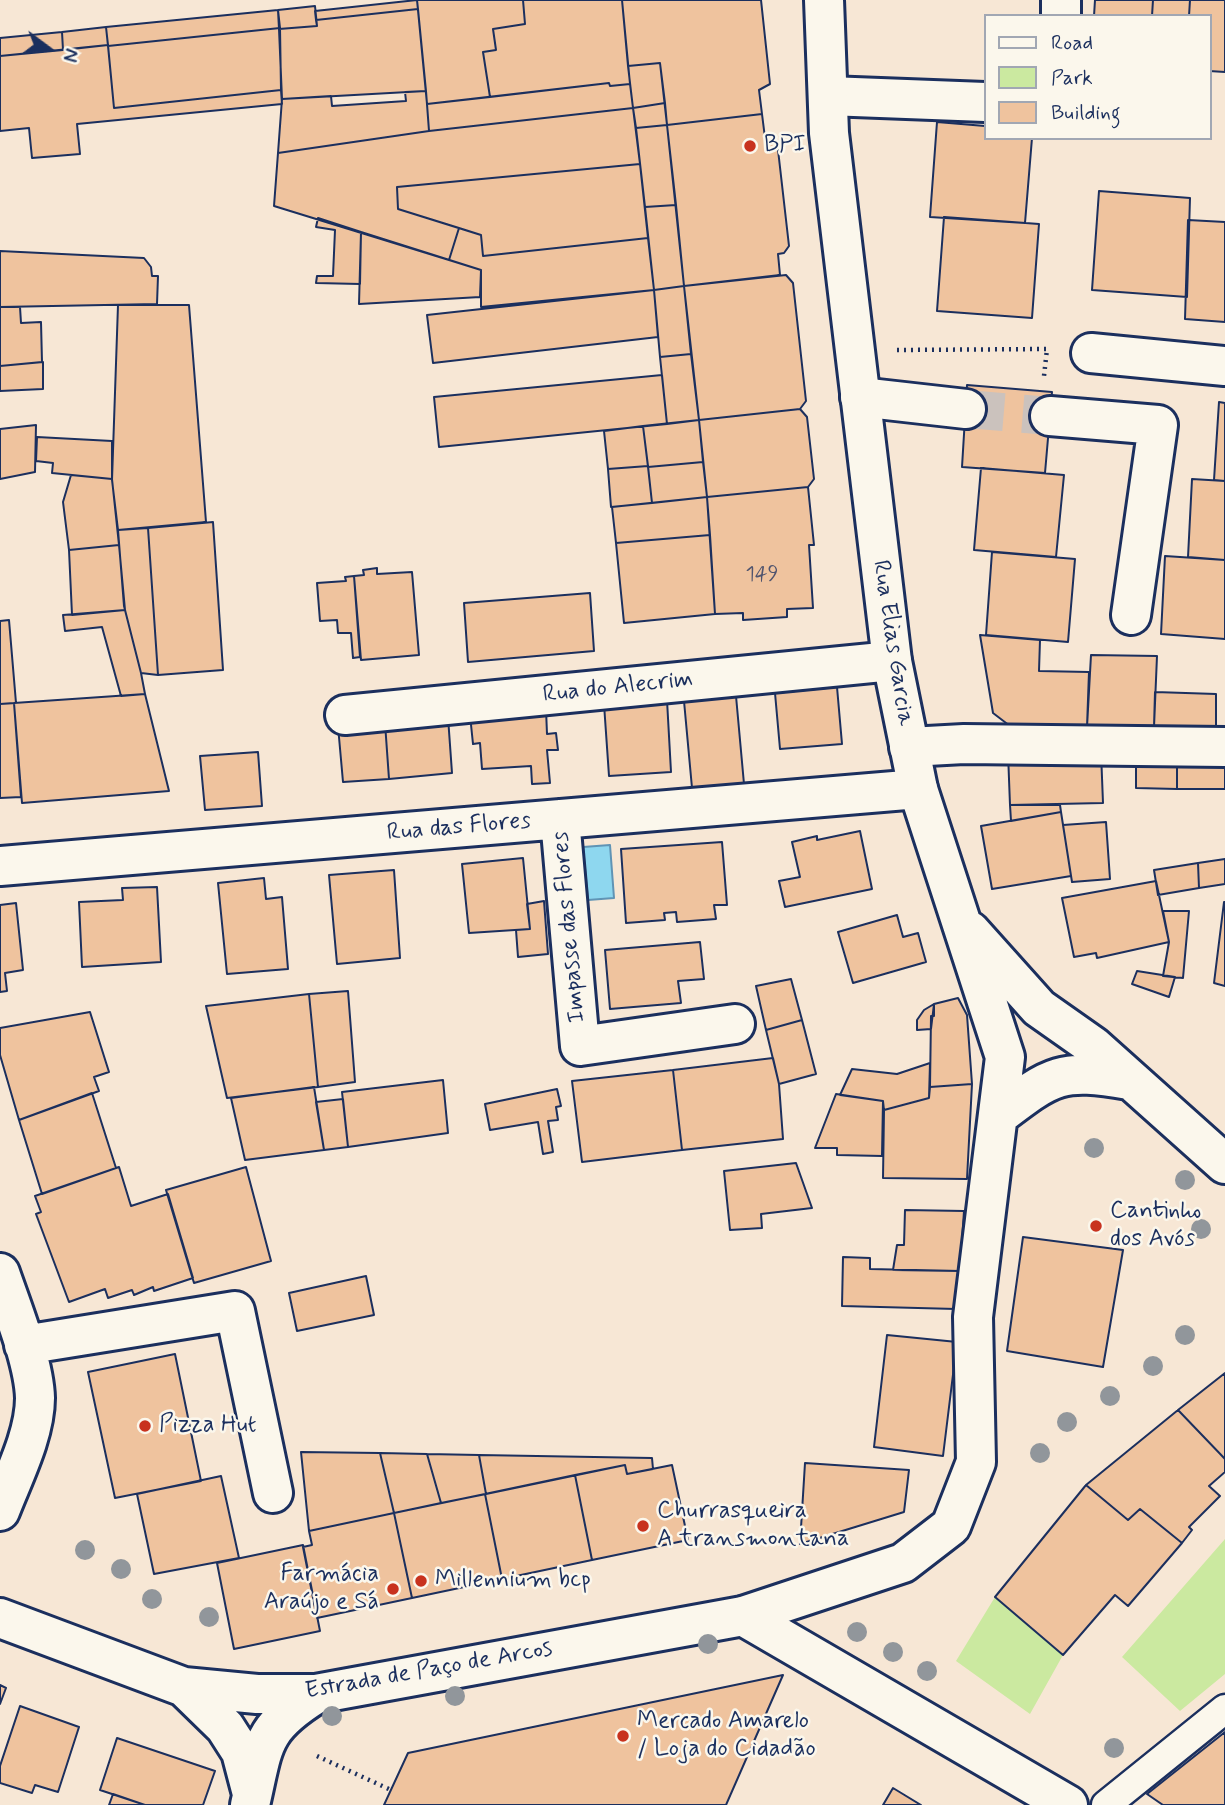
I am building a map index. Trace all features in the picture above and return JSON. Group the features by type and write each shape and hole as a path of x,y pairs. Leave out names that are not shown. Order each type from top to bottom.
{"street":[{"name":"Rua Elias Garcia","path":"824,0 829,133 892,661 918,789 961,921 1039,1008 1093,1046 1225,1164"},
{"path":"828,96 984,102"},
{"path":"1091,354 1225,366"},
{"path":"860,397 966,409"},
{"path":"1050,415 1158,425 1131,615"},
{"name":"Rua do Alecrim","path":"345,715 892,661"},
{"path":"909,747 964,744 1225,747"},
{"name":"Rua das Flores","path":"0,866 918,789"},
{"name":"Impasse das Flores","path":"560,819 580,1046 735,1024"},
{"name":"Estrada de Paço de Arcos","path":"0,1618 184,1687 257,1694 316,1694 743,1616 903,1563 951,1526 976,1462 974,1317 1005,1057 961,921"},
{"path":"998,1116 1044,1081 1086,1072 1129,1080"},
{"path":"0,1511 26,1441 35,1398 24,1345 2,1284"},
{"path":"24,1345 234,1311 273,1493"},
{"path":"743,1616 1068,1805"},
{"path":"184,1687 225,1727 242,1752 251,1800"},
{"path":"251,1800 260,1755 272,1728 285,1713 316,1694"},
{"path":"1106,1805 1225,1709"}],"path":[{"path":"855,350 1047,349"},
{"path":"317,1756 391,1790"}],"green space":[{"path":"1225,1539 1225,1674 1180,1711 1122,1657"},
{"path":"995,1597 1063,1655 1030,1714 956,1661"}],"water":[{"path":"610,845 614,898 588,900 583,847"}],"building":[{"path":"417,0 523,0 525,24 493,29 496,50 483,52 490,97 427,104"},
{"path":"417,0 418,9 316,20 315,11"},
{"path":"523,0 622,0 630,84 610,86 609,83 490,97 483,52 496,50 493,29 525,24"},
{"path":"622,0 761,0 770,84 759,90 762,114 667,125 660,63 628,66"},
{"path":"1095,0 1153,0 1152,14 1094,14"},
{"path":"1153,0 1190,0 1189,14 1152,14"},
{"path":"1190,0 1225,0 1225,72 1211,71 1211,14 1189,14"},
{"path":"315,6 317,26 279,29 278,10"},
{"path":"418,9 426,91 282,99 279,29 317,26 316,20"},
{"path":"278,10 280,28 108,46 106,27"},
{"path":"106,27 108,45 63,50 62,32"},
{"path":"280,28 281,90 114,108 108,46"},
{"path":"62,32 63,50 0,56 0,38"},
{"path":"108,45 114,108 281,90 282,104 77,124 80,154 32,158 29,128 0,131 0,56"},
{"path":"660,63 665,103 633,108 628,66"},
{"path":"609,83 610,86 630,84 633,108 429,131 427,104"},
{"path":"426,91 429,131 278,153 282,99 331,96 332,106 406,101 405,92"},
{"path":"665,103 667,125 636,128 633,108"},
{"path":"633,108 640,164 397,187 398,209 459,228 449,260 274,206 278,153 429,131"},
{"path":"762,114 765,138 772,137 777,141 789,246 784,253 778,254 780,275 684,286 667,125"},
{"path":"937,122 984,126 984,140 1032,140 1025,223 930,217"},
{"path":"667,125 676,205 645,207 636,128"},
{"path":"640,164 648,238 483,256 481,235 398,209 397,187"},
{"path":"1099,191 1190,198 1187,297 1092,290"},
{"path":"676,205 684,286 654,290 645,207"},
{"path":"944,217 1039,224 1032,318 937,311"},
{"path":"318,218 361,232 360,284 316,283 317,276 333,276 335,230 316,227"},
{"path":"1188,220 1225,222 1225,322 1185,319"},
{"path":"459,228 481,235 483,256 648,238 654,290 481,307 481,270 449,260"},
{"path":"361,232 481,270 480,297 359,304"},
{"path":"0,251 144,258 151,267 152,276 158,276 157,304 0,307"},
{"path":"786,275 793,283 806,401 800,409 699,420 684,286"},
{"path":"684,286 691,354 660,357 654,290"},
{"path":"654,290 658,337 433,363 427,315"},
{"path":"118,305 189,305 206,522 118,530 112,480"},
{"path":"0,307 20,307 21,323 41,322 42,362 0,366"},
{"path":"691,354 699,420 667,424 660,357"},
{"path":"43,362 43,389 0,391 0,366"},
{"path":"662,375 667,424 439,447 434,397"},
{"path":"967,385 1052,392 1045,473 962,467"},
{"path":"1219,402 1225,403 1225,481 1214,480"},
{"path":"800,409 807,417 814,479 808,487 707,497 699,420"},
{"path":"699,420 703,462 648,467 643,426"},
{"path":"36,425 35,472 0,479 0,429"},
{"path":"643,426 648,466 608,469 604,431"},
{"path":"37,437 112,441 112,479 52,473 53,463 36,461"},
{"path":"703,462 707,497 652,503 648,467"},
{"path":"648,466 652,503 611,507 608,469"},
{"path":"981,468 1064,475 1056,557 974,550"},
{"path":"71,475 112,479 119,545 69,550 63,502"},
{"path":"1192,479 1225,481 1225,560 1188,557"},
{"path":"808,487 814,545 809,545 813,608 787,609 787,617 743,620 743,613 715,614 707,497"},
{"path":"707,497 710,535 616,543 612,507"},
{"path":"213,522 223,670 158,675 148,528"},
{"path":"148,528 158,675 141,673 124,606 118,530"},
{"path":"710,535 715,614 624,623 616,543"},
{"path":"119,545 125,610 72,615 69,550"},
{"path":"992,552 1075,559 1068,642 986,635"},
{"path":"1165,556 1225,560 1225,639 1161,634"},
{"path":"377,568 377,574 412,572 419,655 361,660 354,576 364,575 363,570"},
{"path":"354,576 360,657 353,658 351,633 338,633 337,620 320,621 317,583 346,581 345,577"},
{"path":"590,593 594,651 468,662 464,603"},
{"path":"125,610 145,694 121,696 102,627 65,631 63,615"},
{"path":"9,620 16,703 0,704 0,621"},
{"path":"980,635 1040,640 1039,671 1089,672 1087,727 1010,726 993,713"},
{"path":"1091,655 1157,656 1154,727 1087,727"},
{"path":"837,687 842,744 780,749 775,693"},
{"path":"1155,692 1216,694 1216,730 1154,727"},
{"path":"145,694 169,791 22,803 14,703"},
{"path":"736,696 744,784 692,788 684,701"},
{"path":"667,700 671,772 609,776 604,704"},
{"path":"14,703 21,797 0,798 0,704"},
{"path":"546,709 547,734 556,733 558,750 547,750 550,783 532,784 531,766 482,769 480,743 473,744 470,715"},
{"path":"448,717 452,773 389,779 385,723"},
{"path":"385,723 389,779 343,782 338,726"},
{"path":"258,752 262,806 205,810 200,756"},
{"path":"1101,752 1103,803 1010,805 1008,753"},
{"path":"1136,756 1177,756 1177,789 1136,788"},
{"path":"1177,756 1225,756 1225,789 1177,789"},
{"path":"1010,805 1060,805 1061,812 1011,821"},
{"path":"1061,812 1071,876 992,889 981,826"},
{"path":"1106,822 1110,879 1072,882 1063,825"},
{"path":"860,831 872,889 785,907 779,881 800,877 792,842"},
{"path":"722,842 727,905 714,905 716,919 677,922 676,912 664,913 665,920 626,923 621,849"},
{"path":"523,858 530,929 469,933 462,864"},
{"path":"1225,859 1225,884 1199,888 1198,863"},
{"path":"1198,863 1199,888 1158,895 1154,870"},
{"path":"394,870 400,958 337,964 329,875"},
{"path":"264,878 266,899 282,897 288,969 227,974 218,883"},
{"path":"1156,881 1169,942 1097,958 1096,953 1074,957 1062,898"},
{"path":"157,887 161,962 82,967 79,902 123,900 122,888"},
{"path":"544,901 548,954 518,957 516,930 530,929 527,904"},
{"path":"1225,902 1225,986 1214,983"},
{"path":"16,903 23,970 5,973 7,991 0,992 0,905"},
{"path":"1163,911 1189,911 1183,978 1163,976 1169,942"},
{"path":"897,915 903,937 918,933 926,962 853,983 838,932"},
{"path":"700,942 704,979 678,981 681,1003 610,1009 605,950"},
{"path":"1137,971 1175,977 1169,997 1132,984"},
{"path":"791,979 802,1020 766,1030 756,986"},
{"path":"348,991 355,1082 318,1087 309,994"},
{"path":"309,994 318,1087 227,1098 206,1006"},
{"path":"958,998 967,1015 972,1084 930,1087 931,1016 934,1016 934,1004"},
{"path":"934,1004 931,1029 917,1030 917,1020 924,1010"},
{"path":"90,1012 109,1072 94,1077 99,1091 19,1120 0,1055 0,1028"},
{"path":"802,1020 816,1074 779,1084 766,1030"},
{"path":"773,1058 779,1084 783,1139 682,1150 673,1070"},
{"path":"930,1063 929,1098 884,1110 883,1101 840,1095 852,1069 897,1074"},
{"path":"673,1070 682,1150 582,1162 572,1081"},
{"path":"443,1080 448,1133 348,1147 342,1092"},
{"path":"972,1084 967,1179 883,1178 884,1110 929,1098 930,1087"},
{"path":"314,1087 324,1150 245,1160 231,1098"},
{"path":"557,1089 561,1106 556,1107 558,1120 548,1121 553,1152 543,1154 538,1122 490,1130 485,1104"},
{"path":"92,1093 116,1168 42,1194 19,1120"},
{"path":"836,1094 883,1101 882,1156 837,1155 837,1148 815,1148"},
{"path":"343,1099 348,1147 324,1150 316,1102"},
{"path":"796,1163 812,1208 761,1214 762,1228 730,1230 724,1171"},
{"path":"119,1167 131,1206 168,1194 193,1278 154,1291 153,1287 134,1295 132,1290 108,1298 105,1289 69,1302 36,1214 41,1212 35,1196"},
{"path":"246,1167 271,1261 194,1283 166,1190"},
{"path":"905,1210 964,1211 960,1271 893,1270 897,1245 904,1245"},
{"path":"1023,1237 1123,1250 1103,1367 1007,1351"},
{"path":"843,1257 870,1258 870,1269 960,1271 956,1309 842,1306"},
{"path":"366,1276 374,1315 297,1331 289,1293"},
{"path":"887,1335 957,1342 943,1456 874,1447"},
{"name":"Pizza Hut","path":"175,1354 201,1481 115,1498 88,1372"},
{"path":"1225,1373 1225,1459 1178,1410"},
{"path":"1178,1410 1225,1459 1225,1472 1209,1486 1220,1496 1189,1527 1192,1530 1182,1543 1140,1509 1128,1520 1086,1485"},
{"path":"301,1452 380,1453 394,1513 309,1531"},
{"path":"380,1453 427,1454 441,1503 394,1513"},
{"path":"427,1454 479,1455 486,1494 441,1503"},
{"path":"479,1455 652,1458 653,1469 627,1474 625,1465 486,1494"},
{"path":"805,1463 909,1470 904,1512 800,1544"},
{"path":"625,1465 627,1474 672,1465 688,1540 592,1560 575,1475"},
{"path":"575,1475 592,1560 502,1579 485,1494"},
{"path":"221,1476 239,1558 154,1574 137,1494"},
{"path":"1086,1485 1128,1520 1140,1509 1182,1543 1128,1606 1115,1595 1063,1655 995,1597"},
{"path":"485,1494 502,1579 412,1598 394,1513"},
{"path":"394,1513 412,1598 317,1618 303,1547 312,1545 309,1531"},
{"path":"303,1545 320,1631 234,1649 217,1563"},
{"name":"Mercado Amarelo / Loja do Cidadão","path":"783,1675 726,1805 384,1805 408,1753"},
{"path":"0,1685 6,1688 0,1704"},
{"path":"20,1706 79,1727 58,1792 35,1785 32,1793 0,1783 0,1766"},
{"path":"1225,1732 1225,1805 1163,1805 1147,1794"},
{"path":"117,1738 215,1771 203,1805 145,1805 100,1790"},
{"path":"893,1788 921,1805 883,1805"},
{"path":"113,1794 145,1805 109,1805"}],"tunnel":[{"path":"966,409 1050,416"}],"place":[{"name":"BPI","path":"750,146"},
{"name":"Cantinho dos Avós","path":"1096,1226"},
{"name":"Pizza Hut","path":"145,1426"},
{"name":"Churrasqueira A transmontana","path":"643,1526"},
{"name":"Millennium bcp","path":"421,1581"},
{"name":"Farmácia Araújo e Sá","path":"393,1589"},
{"name":"Mercado Amarelo / Loja do Cidadão","path":"623,1736"}]}
